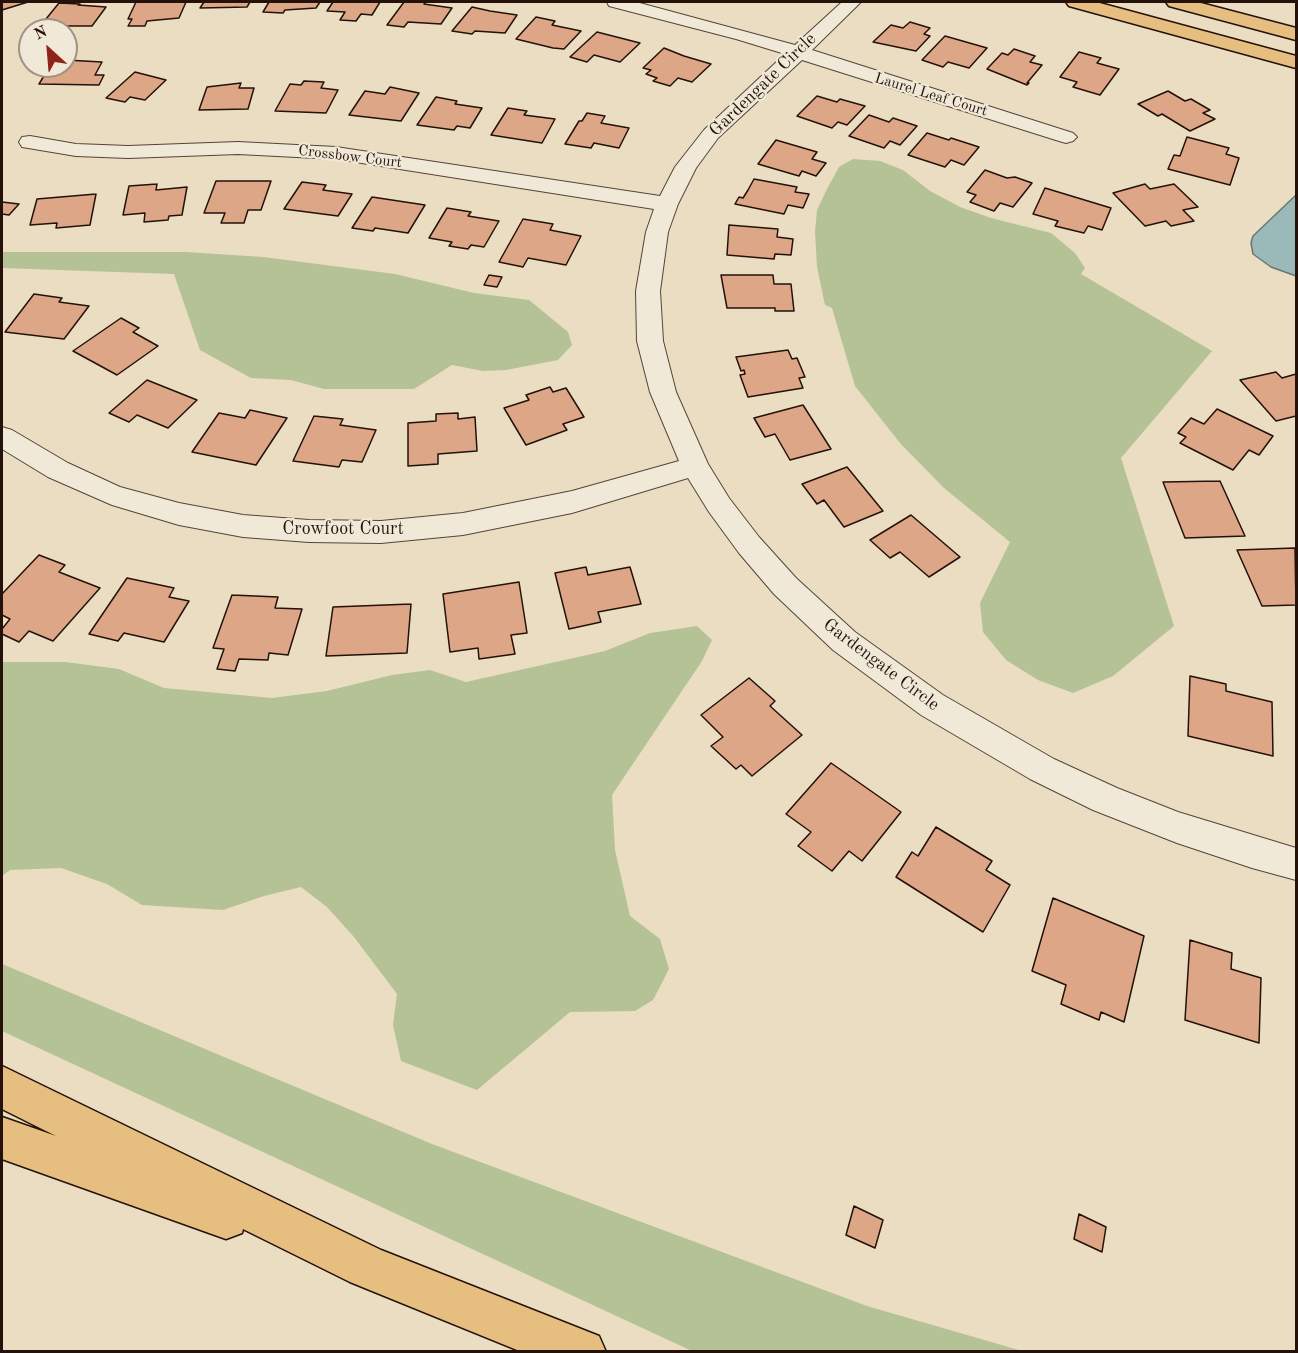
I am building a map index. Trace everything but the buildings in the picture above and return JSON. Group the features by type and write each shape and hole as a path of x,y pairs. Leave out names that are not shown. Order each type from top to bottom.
{"main road":[{"path":"1076,2 1296,62"},
{"path":"1176,2 1296,34"},
{"path":"2,1087 366,1266"},
{"path":"2,1138 366,1266 583,1352"}],"street":[{"name":"Laurel Leaf Court","path":"616,2 701,23 1066,137"},
{"name":"Gardengate Circle","path":"852,2 711,134 686,167 667,204 657,232 648,291 650,341 663,392 695,466 719,505 785,586 844,641 932,705 1014,754 1105,799 1177,827 1296,864"},
{"name":"Crossbow Court","path":"30,142 76,150 128,152 238,148 336,153 667,204"},
{"name":"Crowfoot Court","path":"2,437 58,470 112,495 179,514 243,526 309,531 381,532 463,524 534,512 695,466"}],"green space":[{"path":"853,159 880,161 903,170 930,191 960,207 991,218 1051,233 1075,253 1085,268 1081,274 1212,351 1121,458 1174,626 1113,676 1073,693 1038,680 1006,660 983,632 980,603 1010,542 944,488 900,443 855,386 832,308 825,305 817,267 815,232 817,210 827,189 839,167"},
{"path":"2,252 186,252 263,257 395,274 474,293 529,300 568,332 572,345 558,360 506,370 483,371 452,365 414,389 324,389 291,380 251,378 200,350 174,274 2,268"},
{"path":"697,626 712,640 702,661 612,795 615,850 630,916 660,939 669,969 653,1000 635,1011 570,1012 477,1090 401,1061 393,1025 397,994 354,937 327,907 301,887 264,896 223,910 142,905 107,884 61,868 10,870 2,876 2,662 65,662 119,669 164,688 272,698 327,691 392,675 430,670 466,682 605,651 650,633"},
{"path":"2,964 432,1144 867,1306 1022,1351 692,1351 2,1031"}],"water":[{"path":"1296,195 1296,276 1271,267 1253,254 1251,243 1253,236"}]}
